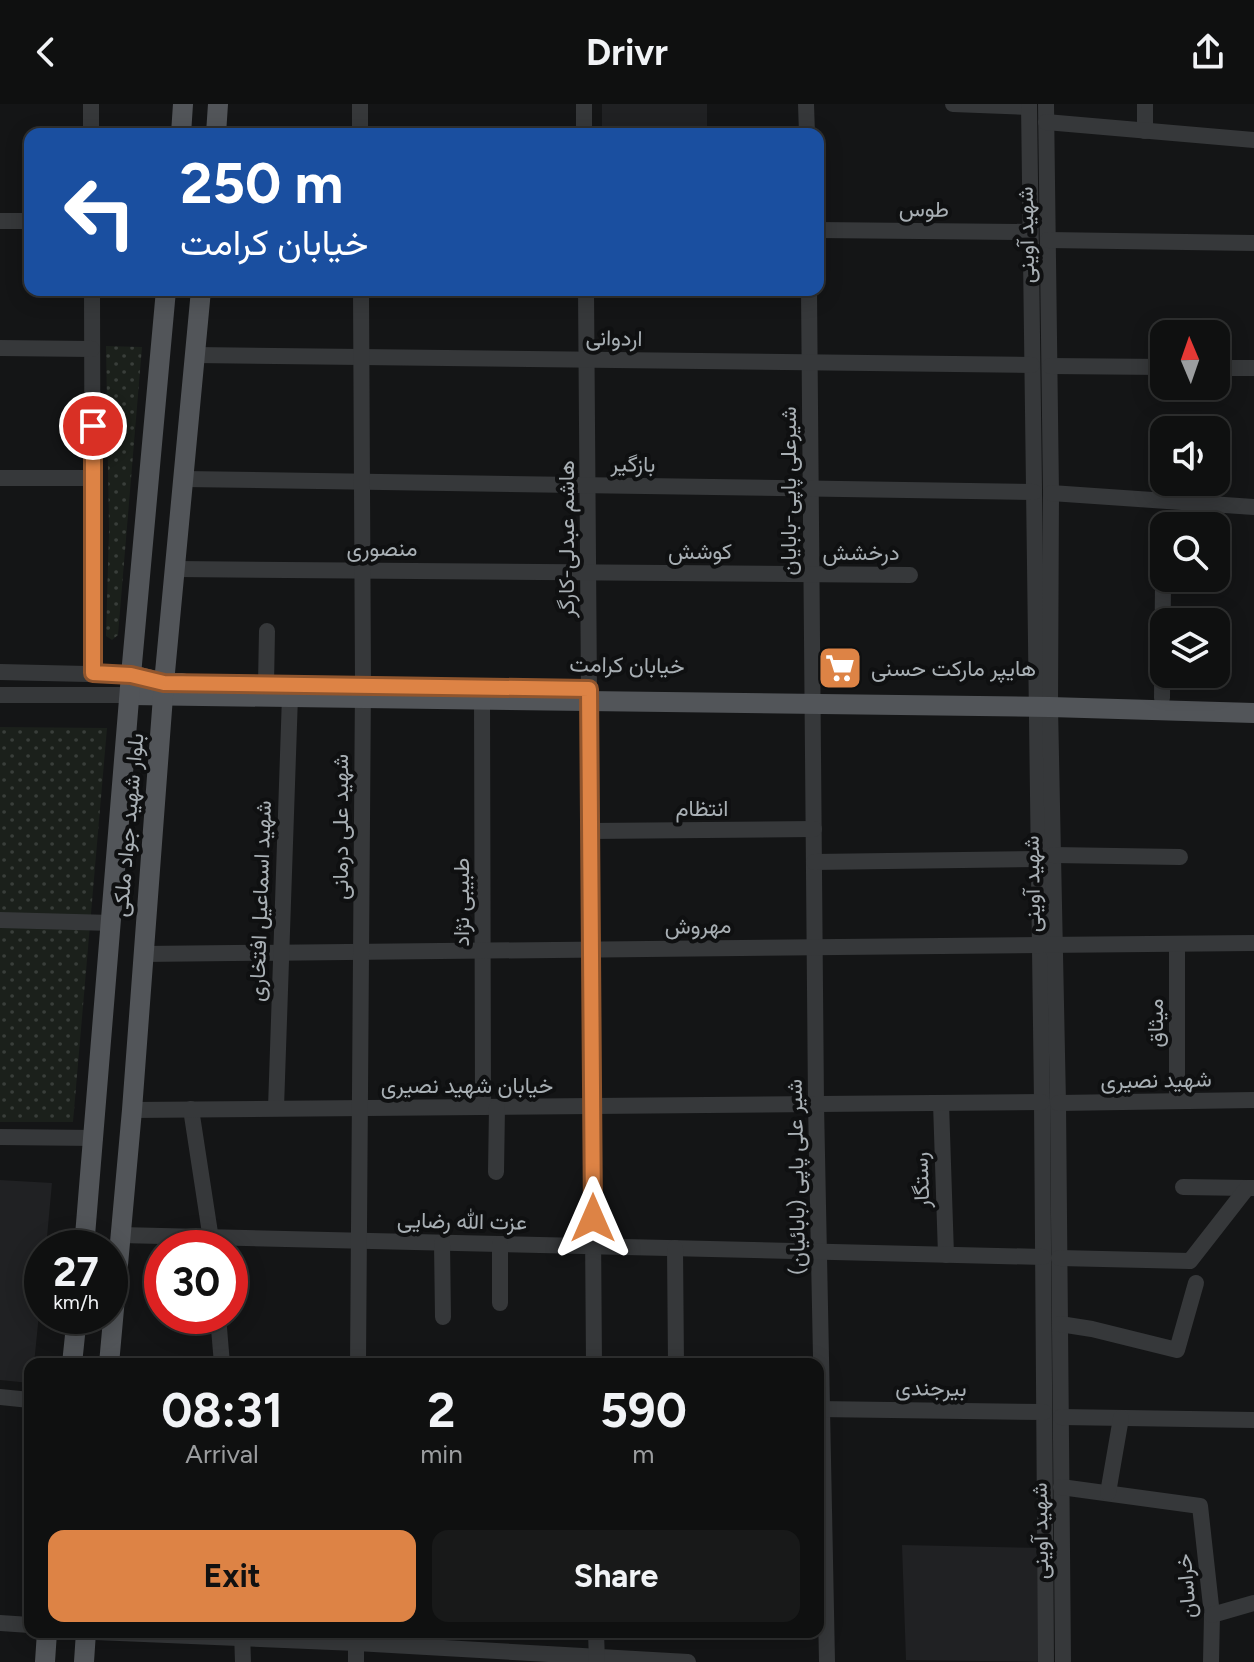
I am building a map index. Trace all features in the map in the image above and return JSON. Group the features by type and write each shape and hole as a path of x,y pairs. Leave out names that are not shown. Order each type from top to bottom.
{"main road":[{"path":"181,128 183,104"},
{"path":"216,128 218,104"},
{"name":"بلوار شهید جواد ملکی","path":"86,1230 165,296"},
{"name":"بلوار شهید جواد ملکی","path":"120,1230 163,689 200,296"},
{"name":"خیابان کرامت","path":"163,689 266,684 482,698 589,695"},
{"name":"خیابان کرامت","path":"130,685 290,696 363,690 1043,701 1254,713"},
{"name":"خیابان کرامت","path":"1043,701 1162,698 1254,701"},
{"path":"73,1358 75,1334"},
{"name":"بلوار شهید جواد ملکی","path":"110,1358 112,1334"},
{"path":"45,1662 47,1638"},
{"path":"84,1662 86,1638"}],"street":[{"path":"91,104 91,128"},
{"path":"360,104 360,128"},
{"path":"584,104 584,128"},
{"path":"806,104 807,128"},
{"path":"953,104 1035,105"},
{"path":"1145,104 1145,131"},
{"name":"شهید آوینی","path":"1035,105 1046,122 1050,366 1042,492 1052,1414 1046,1662"},
{"name":"شهید آوینی","path":"1035,105 1030,232 1032,365 1042,492"},
{"path":"1046,122 1254,140"},
{"path":"0,221 24,221"},
{"name":"طوس","path":"824,230 1030,232"},
{"path":"1048,240 1254,243"},
{"path":"92,296 93,673"},
{"name":"شهید علی درمانی","path":"358,1358 363,690 361,570 364,482 361,296"},
{"name":"هاشم عبدلی-کارگر","path":"586,296 594,1358"},
{"name":"شیرعلی پاپی-بابایان","path":"809,296 812,697"},
{"path":"0,348 92,349"},
{"name":"اردوانی","path":"195,355 1032,365"},
{"path":"1050,366 1150,367"},
{"path":"1230,368 1254,368"},
{"path":"0,478 93,478"},
{"name":"بازگیر","path":"184,479 1042,492 1254,507"},
{"name":"منصوری","path":"176,569 588,572"},
{"name":"کوشش","path":"588,572 811,574"},
{"name":"درخشش","path":"811,574 910,575"},
{"path":"1162,698 1163,592"},
{"path":"266,684 267,631"},
{"name":"خیابان کرامت","path":"0,672 93,673 130,685"},
{"name":"خیابان کرامت","path":"0,695 130,685"},
{"name":"شهید اسماعیل افتخاری","path":"276,1108 290,696"},
{"name":"شیر علی پاپی (بابائیان)","path":"812,697 820,1358"},
{"name":"طبیبی نژاد","path":"482,698 483,950 496,1172"},
{"name":"انتظام","path":"590,831 814,829"},
{"path":"814,862 1180,857"},
{"path":"0,920 112,923"},
{"name":"مهروش","path":"142,954 1254,943"},
{"name":"میثاق","path":"1177,944 1177,1101"},
{"name":"شهید نصیری","path":"1050,1103 1254,1100"},
{"name":"رستگار","path":"941,1103 946,1255"},
{"name":"خیابان شهید نصیری","path":"132,1110 1050,1103"},
{"path":"191,1109 210,1230"},
{"path":"0,1137 95,1138"},
{"path":"1183,1187 1251,1188"},
{"name":"عزت الله رضایی","path":"248,1243 359,1241 1190,1261 1251,1188"},
{"path":"442,1243 443,1317"},
{"path":"500,1244 500,1303"},
{"path":"675,1248 676,1358"},
{"name":"شهید آوینی","path":"1051,1258 1060,1324 1052,1414 1061,1487 1063,1662"},
{"path":"1060,1324 1177,1350 1196,1283"},
{"path":"220,1334 222,1358"},
{"path":"0,1397 24,1399"},
{"name":"بیرجندی","path":"824,1409 1254,1420"},
{"path":"1061,1487 1108,1493 1121,1418"},
{"name":"خراسان","path":"1108,1493 1200,1506 1212,1615 1211,1662"},
{"path":"1212,1615 1254,1603"},
{"name":"شیر علی پاپی (بابائیان)","path":"824,1604 827,1662"},
{"path":"0,1623 24,1625"},
{"path":"242,1638 243,1662"},
{"path":"356,1638 356,1662"},
{"path":"367,1638 596,1659 688,1662"},
{"path":"596,1638 596,1659"}],"shaded area":[{"path":"602,104 707,104 707,128 602,128"},
{"path":"106,346 142,347 118,635 112,640 106,636 109,530"},
{"path":"0,727 107,728 73,1122 0,1122"},
{"path":"0,1180 52,1183 48,1230 24,1230 24,1334 37,1334 35,1358 24,1358 24,1382 0,1380"},
{"path":"902,1545 1045,1548 1046,1662 906,1660"}],"place":[{"name":"هایپر مارکت حسنی","path":"840,668"}],"route":[{"path":"93,426 93,673 131,675 164,683 589,689 593,1218"}]}
